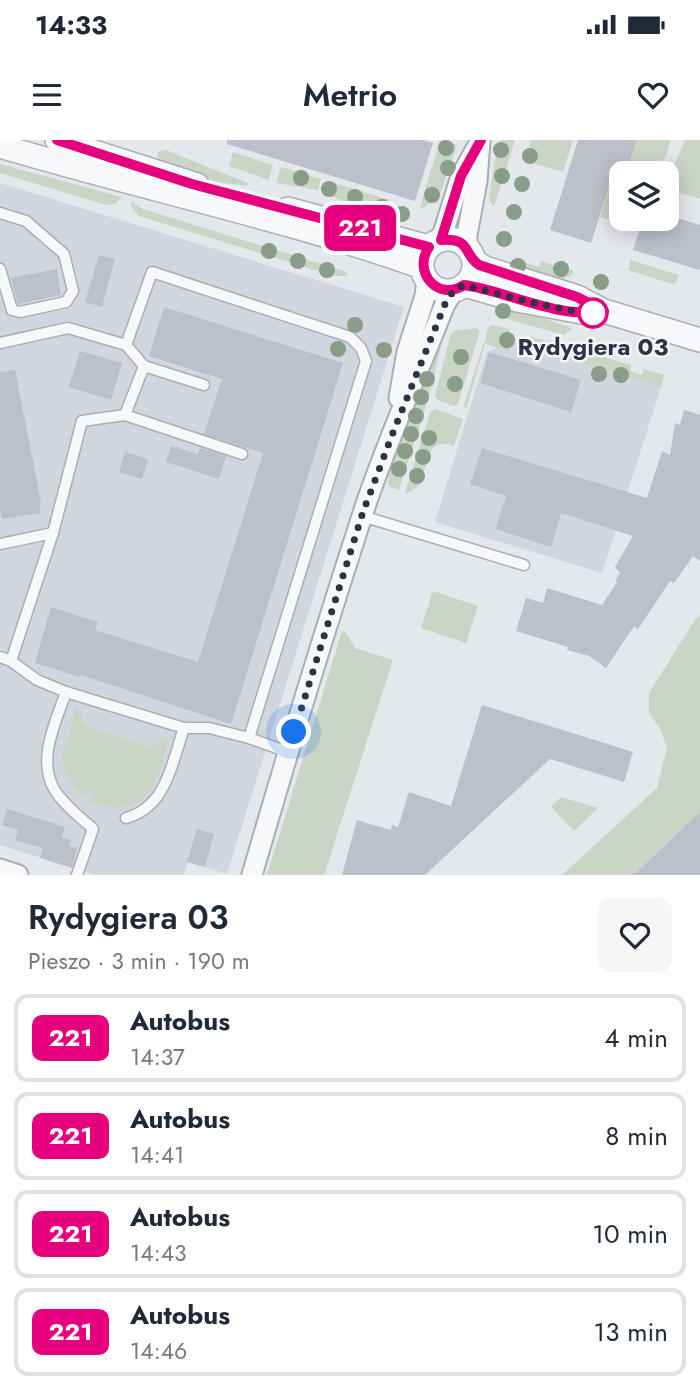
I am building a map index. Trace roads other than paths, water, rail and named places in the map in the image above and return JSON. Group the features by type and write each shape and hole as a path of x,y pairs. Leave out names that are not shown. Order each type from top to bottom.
{"street":[{"path":"57,140 430,259 460,242 485,268 577,297 604,311 700,340"},
{"path":"252,875 362,516 445,304 473,270 467,235 478,181 480,140"},
{"path":"394,430 407,352 425,296 430,259 461,176 480,140"},
{"path":"0,146 103,156"},
{"path":"430,259 435,287 459,287 583,313 604,311"},
{"path":"0,869 18,875"}],"lane":[{"path":"0,213 26,221 64,254 73,291 66,302 20,312 12,310 0,269"},
{"path":"126,345 152,272 350,337 361,348 366,361 249,738"},
{"path":"0,343 68,328 126,345 144,366 204,385"},
{"path":"125,415 144,366"},
{"path":"11,661 53,533 82,421 125,415 242,454"},
{"path":"362,516 524,565"},
{"path":"0,544 53,533"},
{"path":"0,657 11,661 37,680 66,692 184,728 209,728 288,752"},
{"path":"66,692 51,736 47,764 55,790 93,829 77,875"},
{"path":"126,818 150,807 164,789 184,728"}],"place":[{"name":"Rydygiera 03","path":"593,313"}]}
